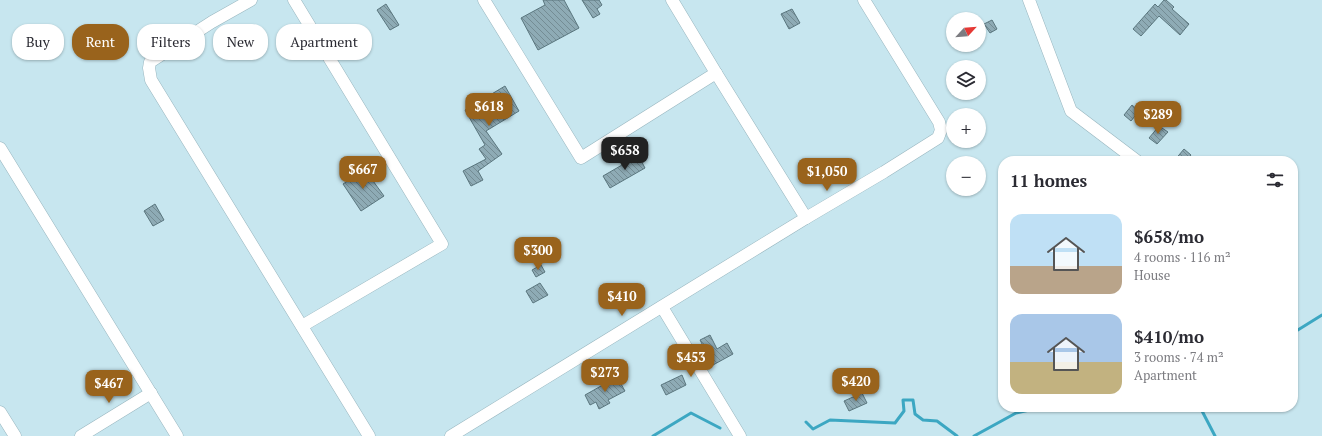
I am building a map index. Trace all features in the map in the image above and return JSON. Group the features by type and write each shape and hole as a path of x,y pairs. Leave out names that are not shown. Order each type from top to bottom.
{"street":[{"path":"251,0 212,22 150,62 151,80 369,436"},
{"path":"294,0 442,244 302,326"},
{"path":"484,0 581,158 716,73"},
{"path":"672,0 806,218"},
{"path":"451,436 938,138 941,130 939,122 864,0"},
{"path":"1029,0 1070,111 1130,156"},
{"path":"0,148 177,436"},
{"path":"662,307 740,436"},
{"path":"81,436 151,393"},
{"path":"0,412 15,436"}],"building":[{"path":"543,0 564,0 579,28 538,50 521,18 545,5"},
{"path":"582,0 599,0 602,5 597,9 600,14 593,18"},
{"path":"1164,0 1174,7 1172,9 1189,24 1180,35 1159,16 1141,36 1133,29 1155,4 1158,7"},
{"path":"386,4 399,25 390,30 377,10"},
{"path":"792,9 800,23 789,29 781,14"},
{"path":"992,20 997,29 990,33 986,27 986,23"},
{"path":"505,86 519,111 486,131 502,154 478,171 483,180 471,186 463,171 486,159 479,149 485,145 465,110"},
{"path":"1132,105 1139,111 1131,121 1124,115"},
{"path":"1159,126 1168,132 1157,144 1149,138"},
{"path":"1184,149 1191,155 1190,156 1178,156"},
{"path":"637,153 645,168 610,188 603,176 622,165 621,162"},
{"path":"365,170 384,196 361,211 343,184"},
{"path":"155,204 164,220 153,226 144,211"},
{"path":"541,265 545,272 536,277 532,270"},
{"path":"540,283 548,295 533,303 526,291"},
{"path":"710,335 717,349 727,343 733,354 713,365 700,340"},
{"path":"682,375 686,385 666,395 661,385"},
{"path":"617,377 625,391 608,400 610,403 599,409 596,402 590,405 585,395"},
{"path":"862,393 867,403 849,411 844,401"}],"waterway":[{"path":"1298,330 1322,315"},
{"path":"806,422 813,429 830,420 895,423 904,411 903,400 913,400 915,414 923,420 937,421 957,436"},
{"path":"974,436 1020,412"},
{"path":"1203,412 1215,436"},
{"path":"653,436 691,413 720,428"}]}
